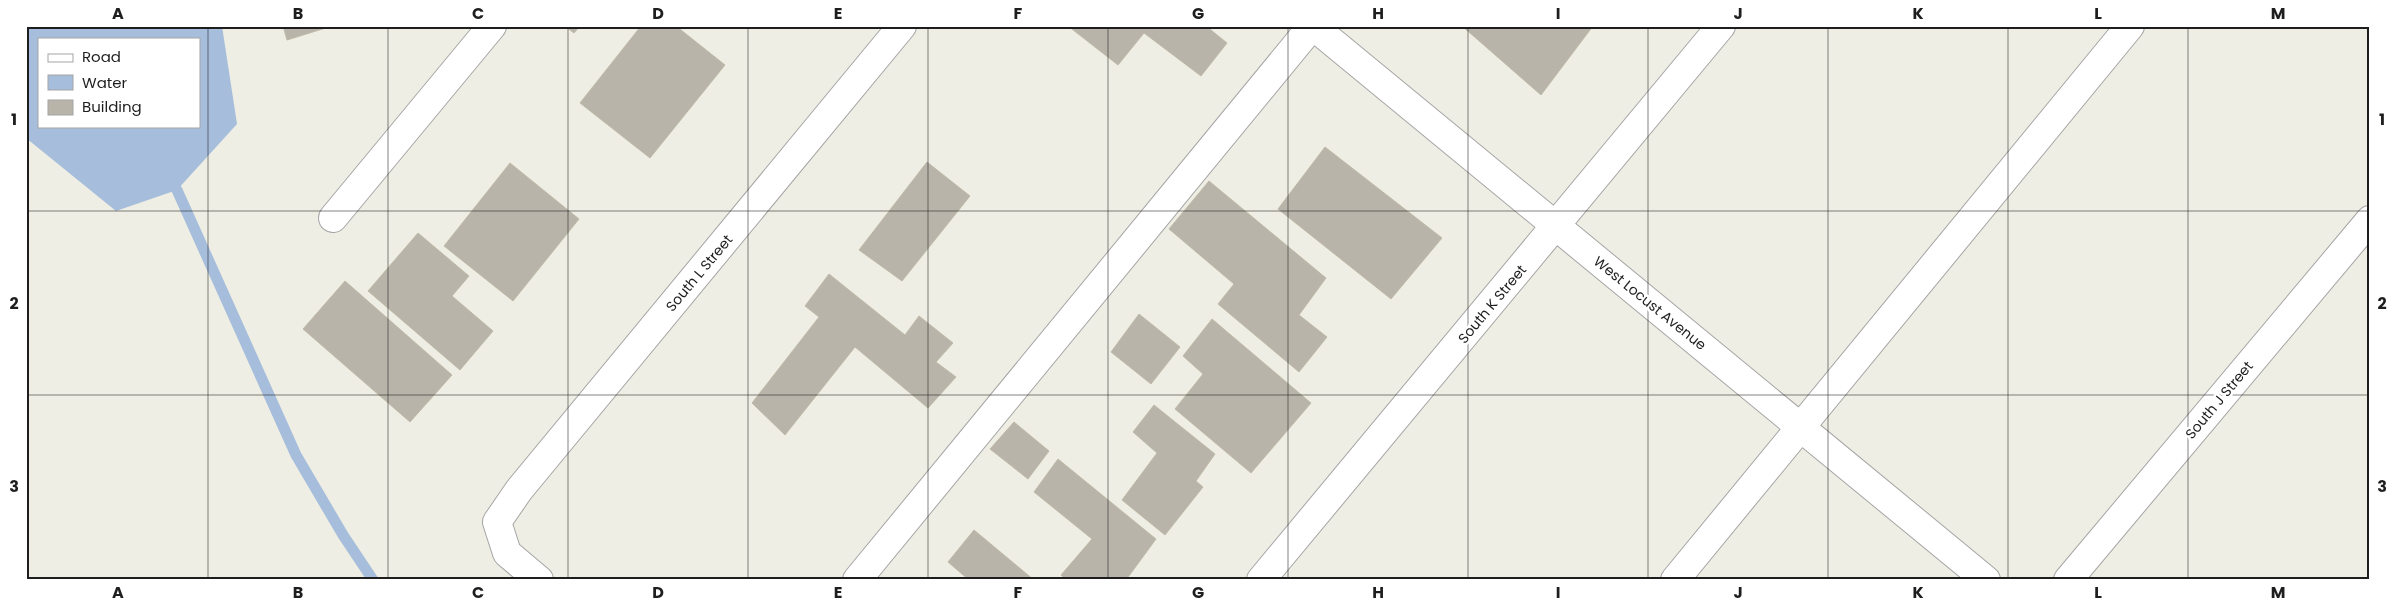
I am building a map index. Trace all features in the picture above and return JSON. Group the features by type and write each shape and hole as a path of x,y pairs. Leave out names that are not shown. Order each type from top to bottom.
{"street":[{"path":"333,218 492,26"},
{"name":"South L Street","path":"539,580 507,552 497,522 519,490 902,26"},
{"path":"857,580 1313,26"},
{"name":"West Locust Avenue","path":"1313,26 1986,580"},
{"name":"South K Street","path":"1261,580 1721,26"},
{"path":"1676,580 2130,26"},
{"name":"South J Street","path":"2068,580 2370,220"}],"water":[{"path":"26,26 222,26 237,124 177,190 116,211 26,138"}],"building":[{"path":"283,26 332,26 287,40"},
{"path":"565,26 580,26 574,33"},
{"path":"641,26 676,26 725,65 650,158 580,103"},
{"path":"1068,26 1206,26 1227,43 1201,76 1144,33 1118,65"},
{"path":"1462,26 1593,26 1541,95"},
{"path":"1325,147 1442,238 1391,299 1278,209"},
{"path":"927,162 970,196 902,281 859,250"},
{"path":"510,163 579,219 513,301 444,246"},
{"path":"1209,181 1326,278 1299,315 1327,337 1299,372 1218,304 1234,284 1169,229"},
{"path":"418,233 469,276 452,296 493,331 460,370 368,291"},
{"path":"829,274 905,335 919,316 953,343 936,362 956,377 928,408 855,347 785,435 752,403 819,317 805,306"},
{"path":"345,281 452,375 410,422 303,329"},
{"path":"1139,314 1180,347 1151,384 1111,352"},
{"path":"1212,319 1311,403 1251,473 1175,409 1203,374 1183,356"},
{"path":"1154,405 1215,454 1196,481 1203,487 1165,535 1122,500 1157,453 1133,432"},
{"path":"1014,422 1049,451 1028,479 990,449"},
{"path":"1058,459 1156,539 1126,580 1066,580 1061,575 1092,539 1034,492"},
{"path":"974,530 1034,580 969,580 948,562"}],"waterway":[{"path":"177,190 296,455 343,535 373,580"}]}
